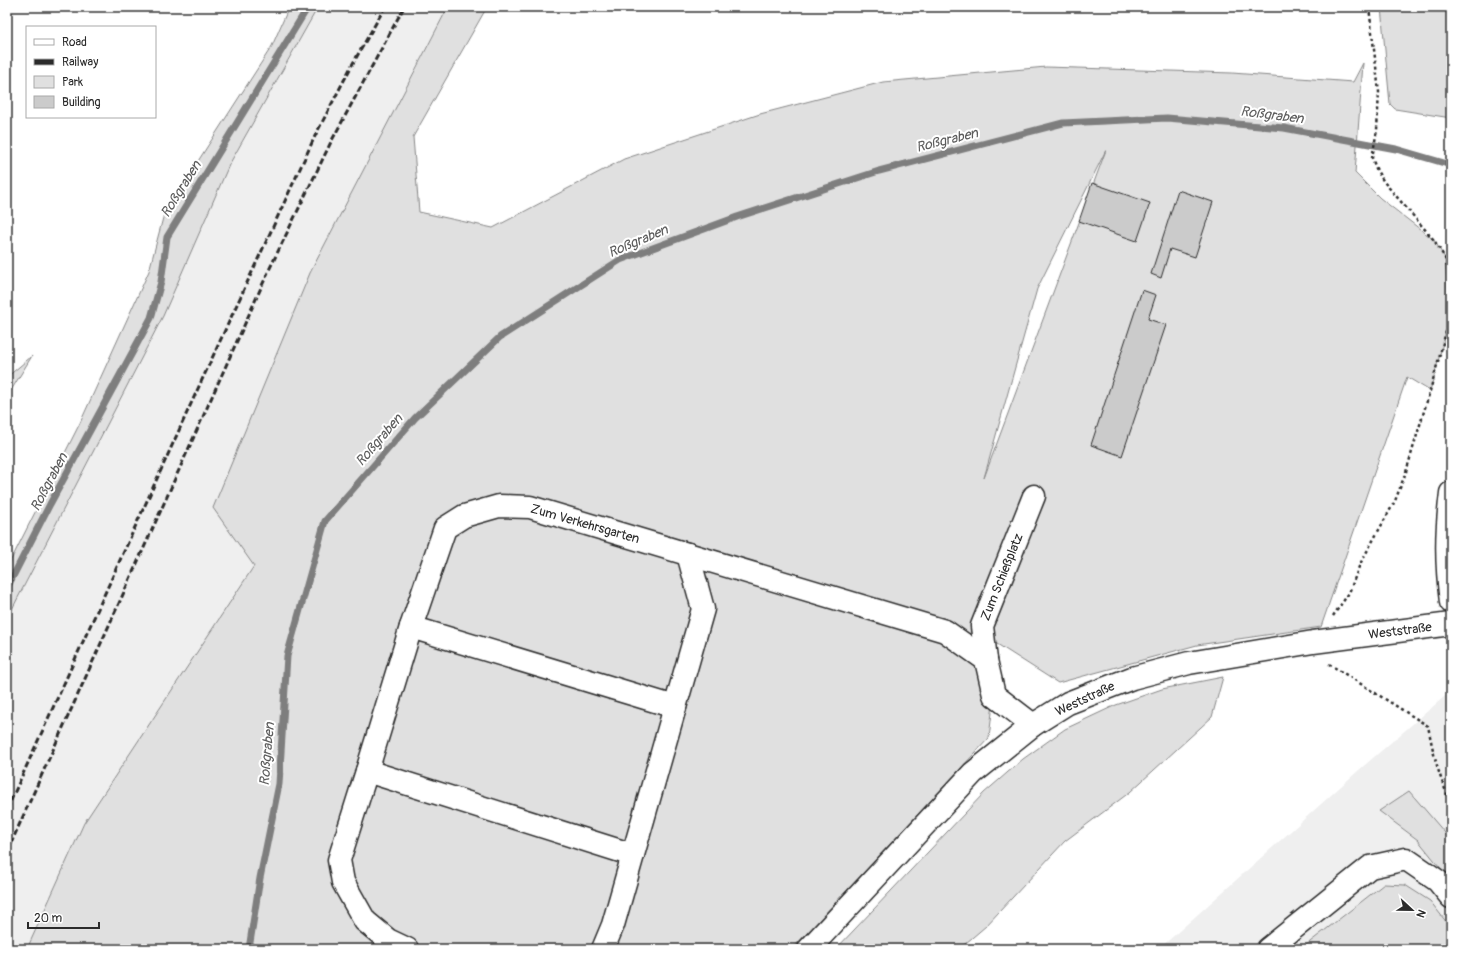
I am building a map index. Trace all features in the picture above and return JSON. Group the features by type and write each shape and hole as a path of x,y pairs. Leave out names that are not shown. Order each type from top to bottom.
{"street":[{"path":"1451,493 1446,546 1447,573 1451,602"},
{"name":"Zum Schießplatz","path":"1034,496 982,626 986,660 994,695 1034,725"},
{"name":"Zum Verkehrsgarten","path":"407,949 388,940 365,921 343,882 339,860 411,627 445,528 464,516 499,506 530,507 945,631 986,660"},
{"path":"603,949 612,925 633,854 703,609 688,554"},
{"name":"Weststraße","path":"809,949 973,773 1034,725 1068,704 1132,678 1190,663 1313,642 1451,624"},
{"path":"411,627 675,707"},
{"path":"366,771 633,854"},
{"path":"1268,949 1370,867 1406,859 1438,881 1451,897"}],"path":[{"path":"1369,7 1379,92 1377,130 1372,158 1377,171 1384,182 1434,240 1445,258 1451,283"},
{"path":"1451,305 1450,317 1430,391 1406,472 1395,501 1360,564 1349,593 1313,642 1316,656 1428,726 1435,760 1444,790 1451,802"}],"shaded area":[{"path":"318,7 448,7 415,69 286,430 254,566 84,823 27,949 7,949 7,619 163,316 229,165"},
{"path":"1451,691 1451,949 1159,949 1359,770"}],"green space":[{"path":"289,7 318,7 229,165 163,316 7,619 7,568 80,423 149,271 164,214 272,46"},
{"path":"448,7 487,7 413,137 419,212 493,228 624,159 760,114 883,82 1046,67 1232,73 1353,82 1363,63 1355,173 1380,198 1434,240 1445,258 1450,317 1430,391 1407,377 1321,627 1197,645 1058,683 983,635 994,695 989,738 792,949 27,949 84,823 254,566 213,508 310,273","holes":["1106,150 984,478 1037,289"]},
{"path":"1381,7 1451,7 1451,118 1395,109 1390,104"},
{"path":"32,356 7,397 7,377"},
{"path":"1223,677 1212,717 1130,792 1065,841 986,926 959,949 836,949 984,793 1023,759 1065,729 1116,705 1162,689"},
{"path":"1409,791 1451,840 1451,881 1418,840 1379,811"},
{"path":"1384,884 1405,885 1430,901 1451,928 1451,949 1301,949"}],"building":[{"path":"1092,183 1150,203 1137,241 1079,221"},
{"path":"1178,190 1213,202 1195,257 1170,249 1161,278 1151,274"},
{"path":"1142,290 1156,295 1148,319 1166,325 1122,456 1091,445"}],"waterway":[{"name":"Roßgraben","path":"7,588 50,504 151,318 161,282 167,237 308,7"},
{"name":"Roßgraben","path":"249,949 260,878 279,784 287,656 325,521 415,418 500,337 620,260 737,217 879,171 1063,123 1167,118 1284,128 1396,149 1451,165"}],"railway":[{"path":"7,809 195,395 316,134 352,65 385,7"},
{"path":"7,852 269,270 331,142 404,7"}]}
